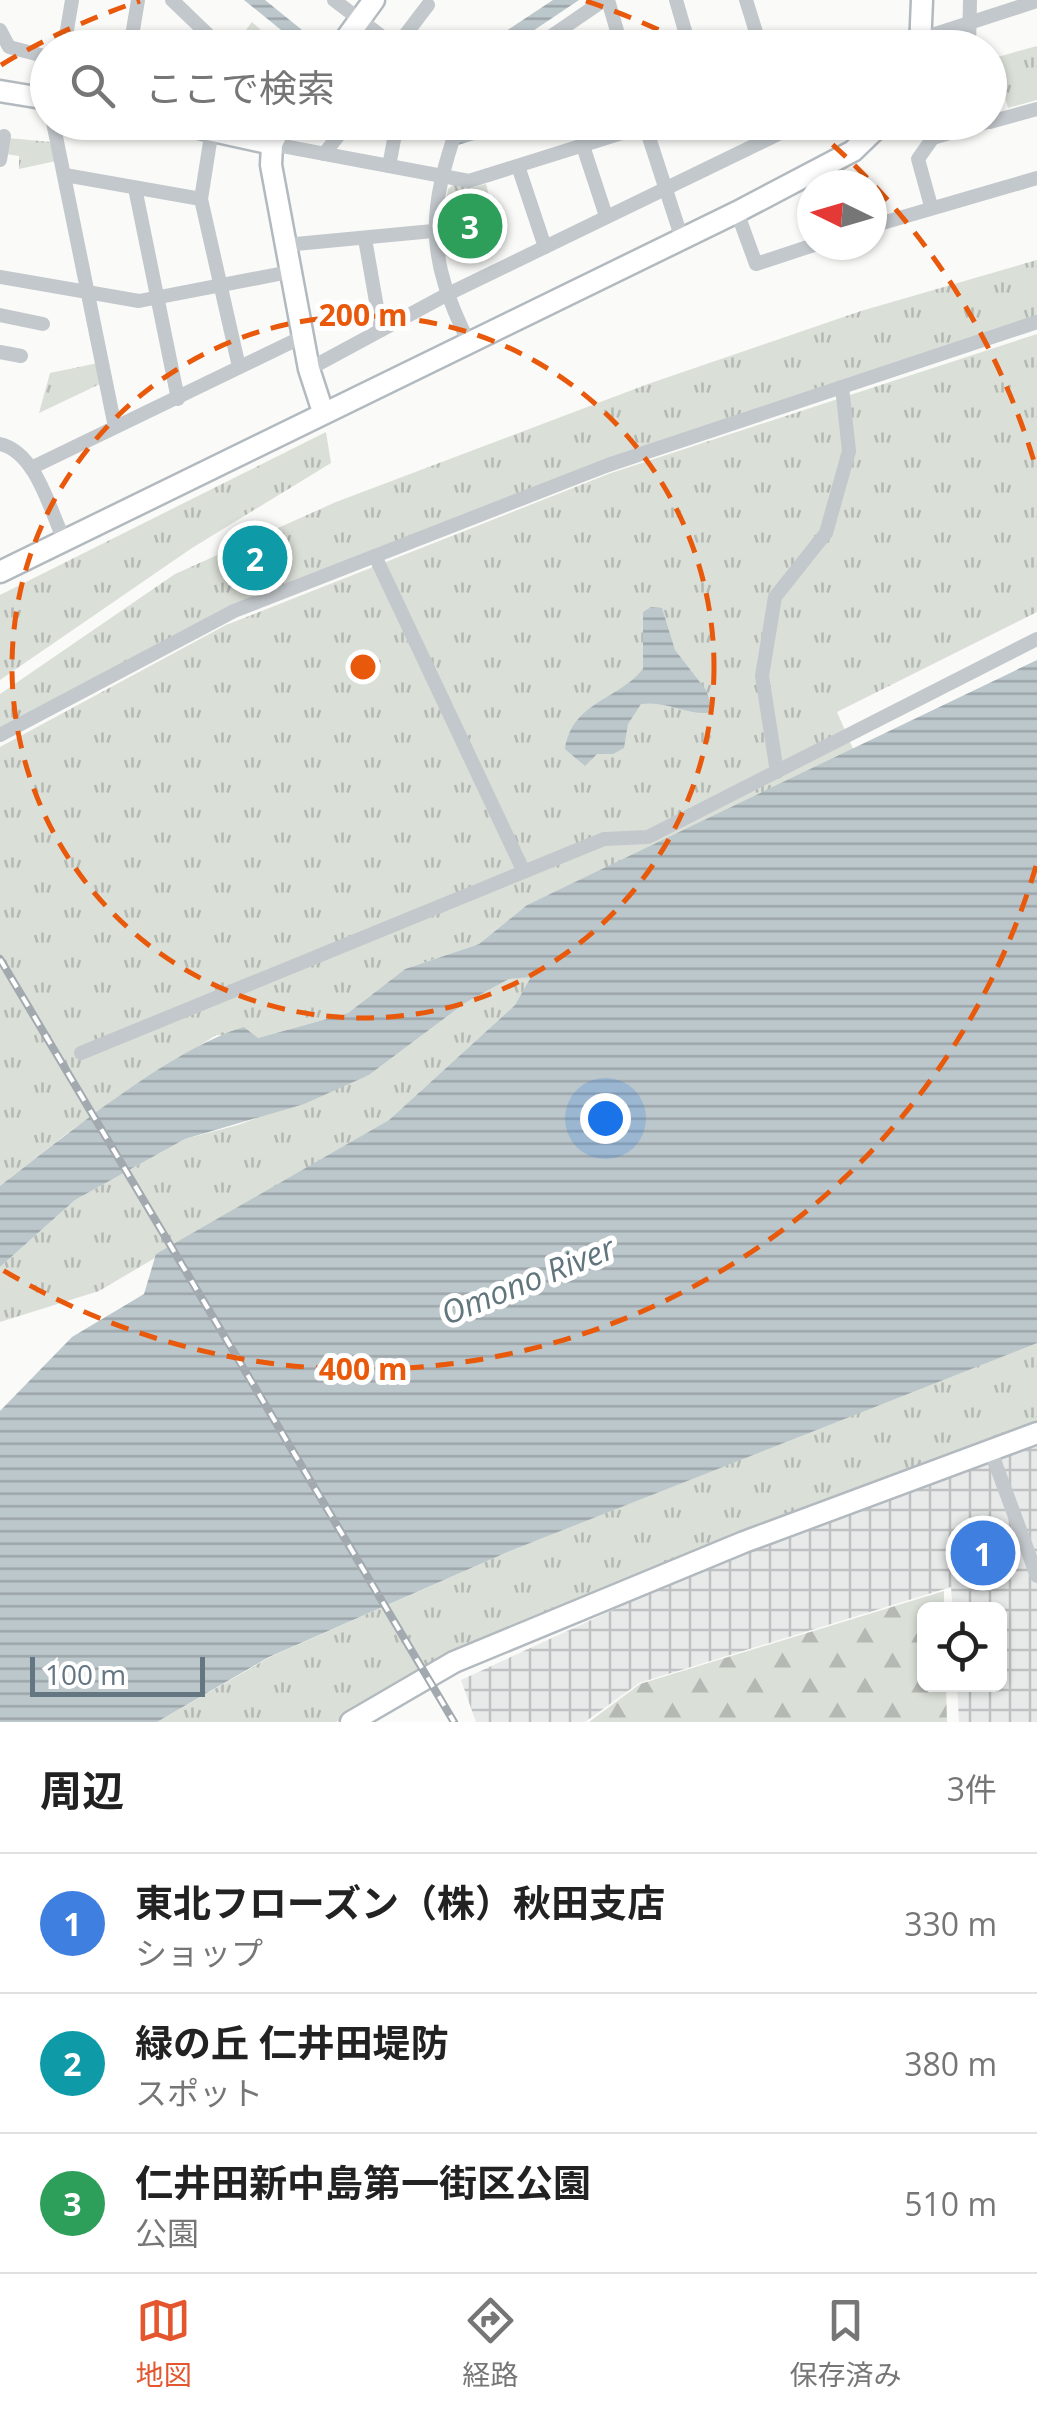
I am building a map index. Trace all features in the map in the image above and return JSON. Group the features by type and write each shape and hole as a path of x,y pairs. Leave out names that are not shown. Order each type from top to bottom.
{"street":[{"path":"67,30 72,0"},
{"path":"133,30 138,0"},
{"path":"172,0 203,30"},
{"path":"334,0 374,30"},
{"path":"351,30 374,0"},
{"path":"561,30 606,0 616,30"},
{"path":"676,0 685,30"},
{"path":"746,0 755,30"},
{"path":"922,0 922,30"},
{"path":"970,0 970,30"},
{"path":"950,30 1037,1"},
{"path":"409,30 428,5"},
{"path":"0,30 9,47 30,52"},
{"path":"0,91 30,96"},
{"path":"1007,117 1037,109"},
{"path":"0,160 4,136"},
{"path":"57,140 115,427"},
{"path":"211,140 201,199 240,368"},
{"path":"259,140 469,181 601,140"},
{"path":"274,140 289,272 308,368 323,412"},
{"path":"324,154 335,140"},
{"path":"389,166 394,140"},
{"path":"453,140 440,176 433,231 446,296 470,343"},
{"path":"652,140 682,239"},
{"path":"308,368 765,140"},
{"path":"0,572 737,212 853,151 864,140"},
{"path":"930,206 918,158 932,140"},
{"path":"583,146 606,216"},
{"path":"518,166 545,247"},
{"path":"65,175 201,199"},
{"path":"887,221 1037,178"},
{"path":"136,188 178,399"},
{"path":"737,212 756,264 797,251"},
{"path":"285,246 433,231"},
{"path":"365,239 381,330"},
{"path":"0,277 139,302 289,272"},
{"path":"0,315 44,324"},
{"path":"0,735 234,611 608,465 1037,322"},
{"path":"31,468 302,337"},
{"path":"0,352 21,356"},
{"path":"777,772 762,676 775,596 826,533 849,451 842,386"},
{"path":"0,444 14,447 31,468 64,540"},
{"path":"375,556 524,872"},
{"path":"81,1053 604,839 648,837 1037,639"},
{"path":"350,1722 454,1662 744,1542 1037,1433"},
{"path":"990,1448 1037,1576"}],"shaded area":[{"path":"1037,1446 1037,1722 959,1722 957,1692 1007,1692 1007,1602 952,1602 951,1587 639,1683 585,1722 476,1722 461,1680 628,1603 902,1489"}],"green space":[{"path":"1037,46 1037,100 1008,108 1007,54"},
{"path":"8,138 51,142 56,161 19,169 19,156 6,154"},
{"path":"454,184 470,188 486,184 498,232 445,257 443,220 448,189"},
{"path":"1037,260 1037,319 236,606 0,729 0,694 175,574 336,502 648,384 861,311"},
{"path":"1037,334 1037,612 837,712 854,751 527,905 479,944 405,969 348,1013 258,1038 216,1035 70,1131 0,1186 0,747 226,625 611,473"},
{"path":"98,363 102,383 39,413 50,373"},
{"path":"326,432 331,463 192,548 0,680 0,595"},
{"path":"532,976 515,1005 389,1120 99,1291 0,1322 0,1267 75,1200 185,1139 238,1125 369,1075 465,1003 509,979"},
{"path":"1037,1342 1037,1427 449,1660 336,1722 157,1722 272,1656 510,1551"},
{"path":"944,1591 944,1602 917,1602 917,1692 946,1692 947,1722 589,1722 640,1684"}],"water":[{"path":"244,0 265,0 302,30 281,30"},
{"path":"553,0 579,0 534,30 508,30"},
{"path":"651,607 662,608 675,650 706,690 714,712 641,704 628,724 624,748 613,754 597,754 585,766 565,749 569,733 586,711 643,669 643,612"},
{"name":"Omono River","path":"1037,660 1037,1343 510,1551 269,1657 157,1722 0,1722 0,1411 72,1337 144,1294 156,1254 389,1120 515,1005 531,977 509,979 465,1003 369,1075 304,1104 185,1139 75,1200 0,1267 0,1186 118,1096 215,1038 244,1027 258,1038 348,1013 405,969 479,944 527,905"}],"railway":[{"path":"0,959 454,1722"}],"place":[{"name":"仁井田新中島第一街区公園","path":"470,226"},
{"name":"緑の丘 仁井田堤防","path":"255,558"},
{"name":"東北フローズン（株）秋田支店","path":"983,1553"}]}
